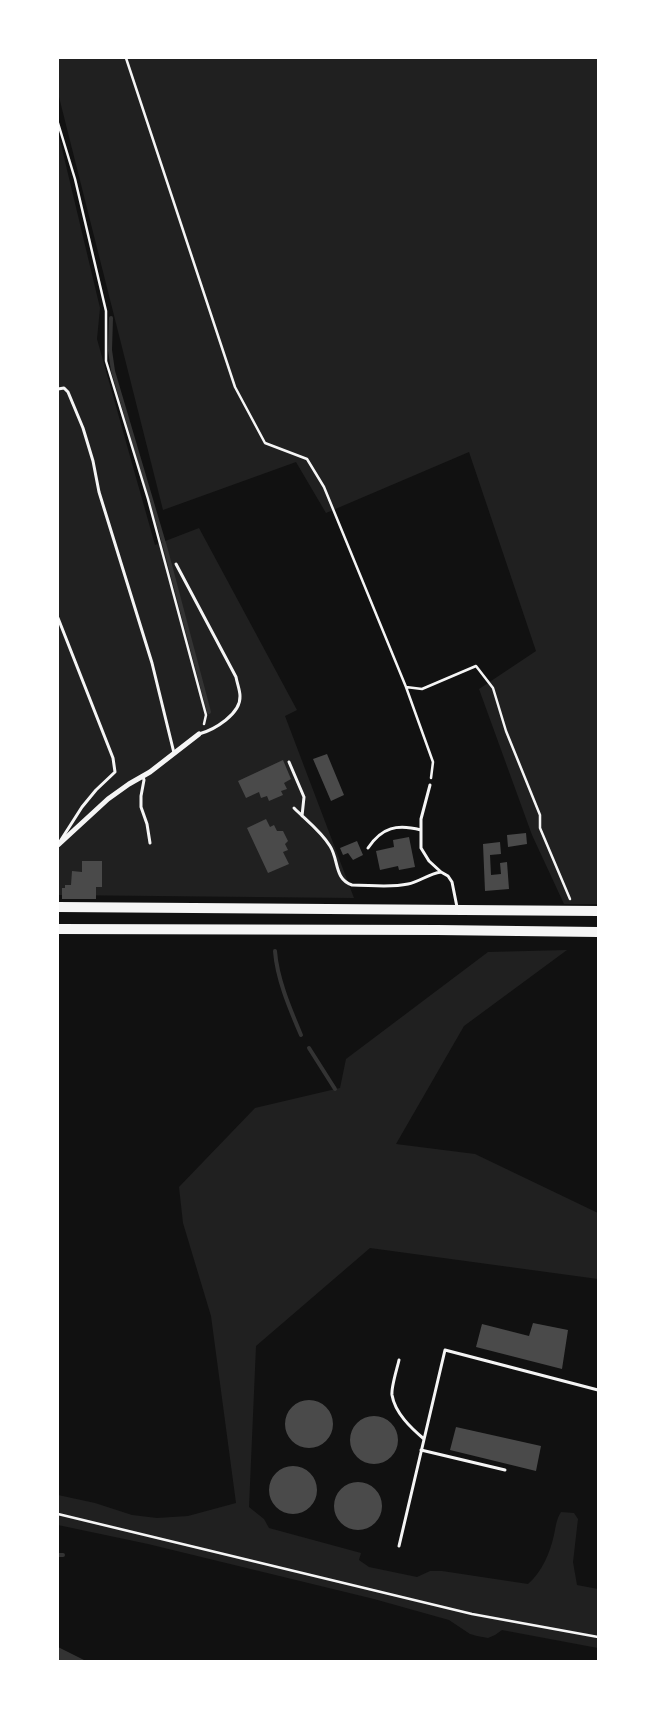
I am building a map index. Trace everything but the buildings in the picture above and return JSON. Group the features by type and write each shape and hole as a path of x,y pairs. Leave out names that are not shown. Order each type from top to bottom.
{"main road":[{"path":"58,907 598,911"},
{"path":"58,929 598,932"}],"street":[{"path":"58,843 108,800 129,784 143,777 199,734"}],"lane":[{"path":"58,389 64,388 68,392 83,428 93,461 99,492 152,663 174,753"},
{"path":"176,564 236,677 240,696 239,703 234,712 216,726 199,734"},
{"path":"58,618 113,758 115,772 82,807 58,843"},
{"path":"289,762 304,797 302,816"},
{"path":"143,777 141,807 147,824 150,843"},
{"path":"430,785 421,819 421,848 429,861 440,872 448,876 452,882 458,911"},
{"path":"294,808 331,847 336,858 339,875 346,883 352,885 403,885 440,872"},
{"path":"368,848 383,832 397,826 407,826 421,830"},
{"path":"398,1546 445,1350 598,1390"},
{"path":"399,1360 392,1394 400,1414 424,1439"},
{"path":"421,1450 505,1470"}],"path":[{"path":"126,58 235,387 265,443 308,459 324,487 406,687 433,762 430,785"},
{"path":"58,123 75,179 106,311 106,361 148,499 206,715 199,734"},
{"path":"406,687 422,689 476,666 493,688 506,731 540,815 540,828 570,901"},
{"path":"58,1514 472,1614 598,1637"}],"shaded area":[{"path":"58,58 598,58 598,904 564,904 532,835 479,689 536,651 469,452 326,513 296,462 163,510 58,93"},
{"path":"58,132 100,308 97,339 155,545 199,528 297,710 285,716 354,898 58,895"},
{"path":"567,950 464,1026 396,1144 475,1154 598,1213 598,1279 370,1248 256,1346 249,1507 264,1519 269,1528 361,1553 359,1560 369,1567 417,1577 430,1571 442,1571 528,1584 545,1562 561,1512 574,1513 578,1519 573,1562 577,1585 598,1589 598,1648 502,1630 488,1638 477,1636 470,1634 449,1620 374,1599 148,1544 58,1525 58,1495 95,1503 132,1515 157,1518 188,1516 236,1503 211,1316 183,1223 179,1187 255,1108 340,1088 346,1059 488,952"},
{"path":"58,1647 86,1661 58,1661"}],"waterway":[{"path":"111,318 110,350 113,371 166,550 209,712"},
{"path":"275,951 281,983 301,1035"},
{"path":"309,1048 335,1089"},
{"path":"58,1555 63,1555"}]}
